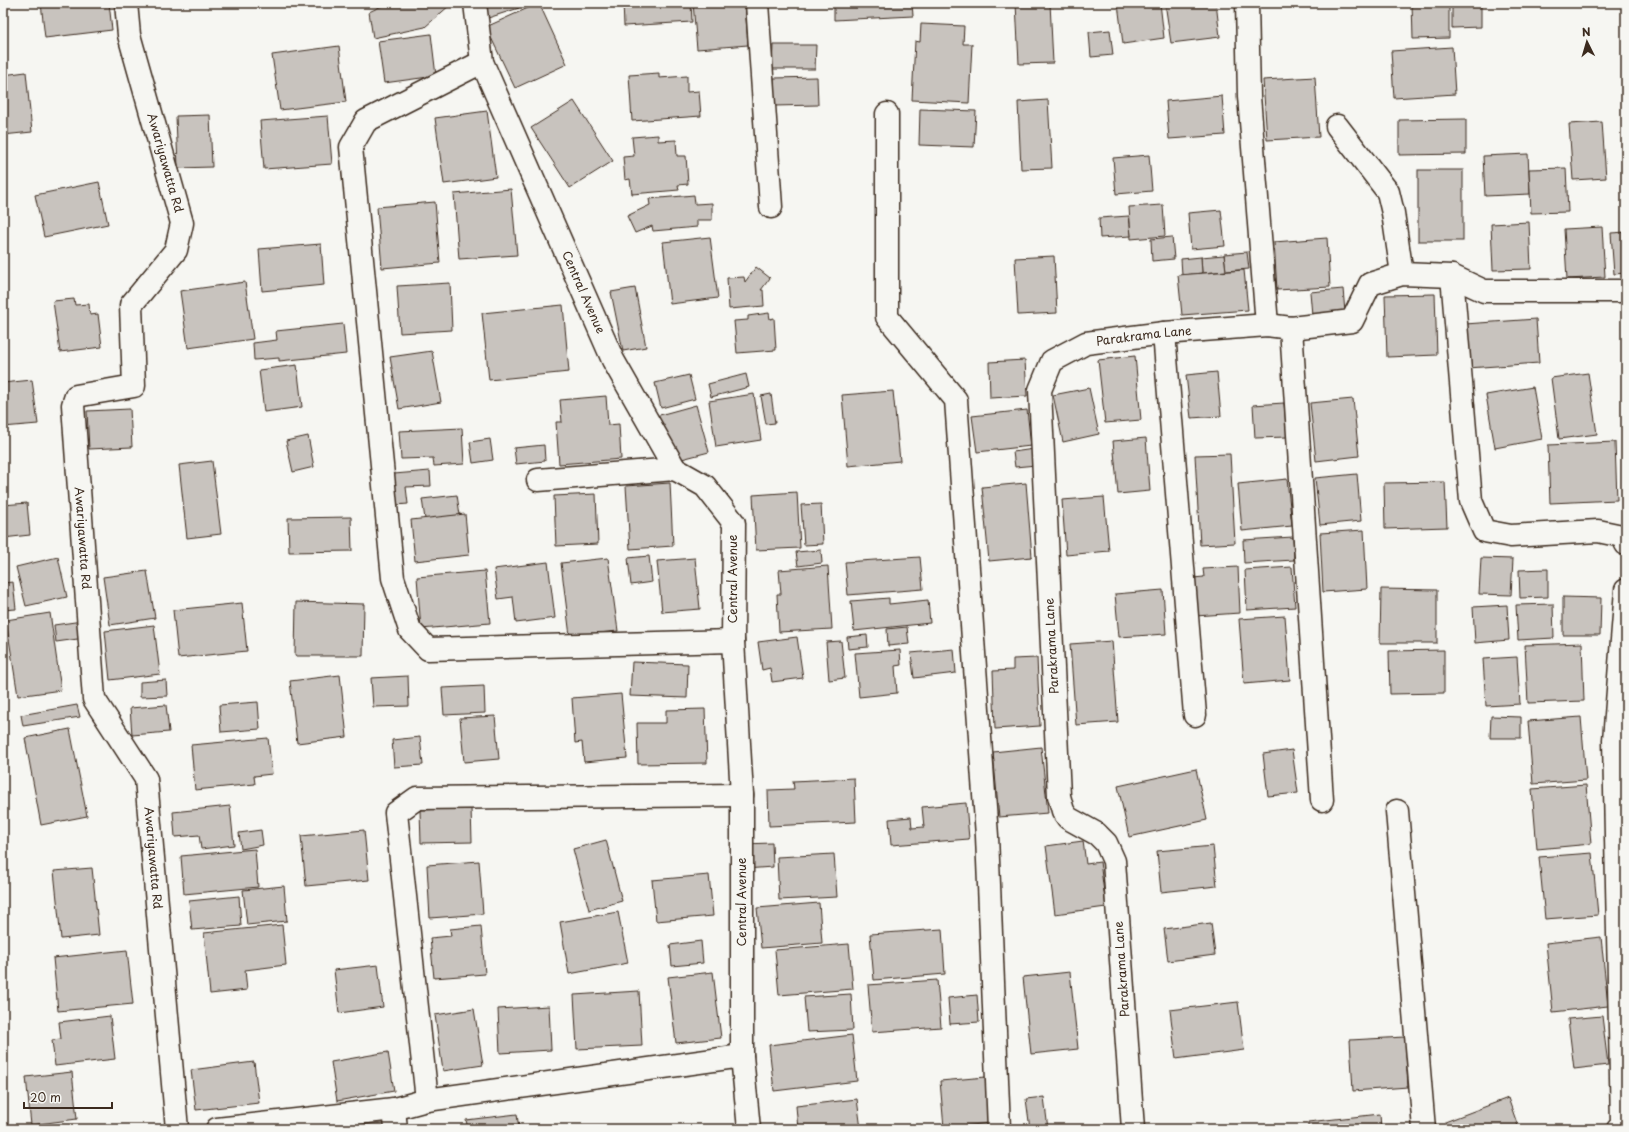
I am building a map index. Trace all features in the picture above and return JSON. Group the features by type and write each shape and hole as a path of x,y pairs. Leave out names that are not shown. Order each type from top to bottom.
{"street":[{"name":"Awariyawatta Rd","path":"126,3 128,35 182,223 176,250 131,306 134,386 76,396 73,405 94,699 146,779 177,1129"},
{"name":"Central Avenue","path":"474,3 482,62 613,360 675,469 705,486 734,523 733,641 742,794 742,1056 749,1129"},
{"path":"757,3 771,207"},
{"path":"1247,3 1249,96 1267,325"},
{"path":"482,62 366,121 351,147 392,578 410,630 428,649 733,641"},
{"path":"887,114 887,317 956,400 987,836 999,1129"},
{"path":"1338,126 1388,192 1393,213 1402,274 1452,276 1484,291 1626,291"},
{"name":"Parakrama Lane","path":"1133,1129 1114,861 1106,843 1097,834 1068,818 1063,811 1059,796 1040,390 1052,361 1086,343 1164,333 1267,325 1292,328 1352,321 1370,284 1402,274"},
{"path":"1452,276 1471,501 1484,531 1511,536 1598,531 1622,536 1626,544"},
{"path":"1292,328 1322,800"},
{"path":"1164,333 1195,715"},
{"path":"538,480 675,469"},
{"path":"1618,1129 1622,1124 1614,740 1626,590"},
{"path":"427,1100 396,813 417,798 742,794"},
{"path":"1397,810 1424,1129"},
{"path":"217,1129 395,1119 427,1100 742,1056"}],"building":[{"path":"41,3 109,3 112,30 45,38"},
{"path":"388,3 449,3 450,5 425,27 373,38 369,12"},
{"path":"483,3 518,3 519,8 485,19"},
{"path":"539,3 567,64 515,88 486,27"},
{"path":"623,3 691,3 692,22 624,26"},
{"path":"693,3 728,3 728,5 745,4 748,45 697,49"},
{"path":"834,3 912,3 913,16 834,20"},
{"path":"1016,3 1050,3 1053,63 1019,64"},
{"path":"1160,3 1164,38 1123,44 1118,4"},
{"path":"1165,3 1216,3 1220,37 1171,43"},
{"path":"1412,3 1449,3 1449,38 1413,39"},
{"path":"1452,3 1481,3 1481,27 1452,28"},
{"path":"921,24 964,26 963,44 972,44 969,103 912,100 915,41 920,42"},
{"path":"1110,30 1113,55 1091,57 1089,32"},
{"path":"431,34 436,76 384,83 378,41"},
{"path":"773,45 816,45 815,69 772,69"},
{"path":"339,46 346,102 280,110 272,55"},
{"path":"1452,47 1455,94 1394,98 1391,51"},
{"path":"26,72 32,132 3,135 3,75"},
{"path":"659,73 659,78 687,76 687,92 699,91 701,116 632,121 629,75"},
{"path":"817,77 818,105 774,106 774,78"},
{"path":"1315,77 1319,137 1267,140 1263,80"},
{"path":"1222,96 1225,135 1169,139 1166,101"},
{"path":"1048,100 1052,168 1021,169 1018,102"},
{"path":"574,101 613,161 570,188 531,128"},
{"path":"920,109 976,111 974,147 919,145"},
{"path":"487,111 496,177 444,184 435,118"},
{"path":"210,115 212,167 178,168 176,116"},
{"path":"328,116 332,164 264,169 260,121"},
{"path":"1466,119 1466,154 1399,155 1399,120"},
{"path":"1602,122 1606,178 1573,180 1569,124"},
{"path":"658,135 658,141 676,140 677,156 686,156 688,184 678,185 679,190 632,194 630,179 625,180 623,157 634,156 632,137"},
{"path":"1528,154 1530,194 1485,196 1483,156"},
{"path":"1149,155 1152,191 1116,194 1113,158"},
{"path":"1566,168 1568,212 1531,213 1529,169"},
{"path":"1418,170 1463,170 1463,241 1418,241"},
{"path":"99,182 108,224 44,237 35,195"},
{"path":"511,189 517,255 459,259 454,194"},
{"path":"694,195 695,204 712,203 712,220 697,220 697,227 653,231 652,226 635,233 627,216 650,205 649,199"},
{"path":"435,202 440,263 382,268 377,207"},
{"path":"1163,205 1165,236 1131,239 1129,207"},
{"path":"1221,210 1225,246 1191,249 1188,213"},
{"path":"1129,216 1131,236 1100,238 1099,218"},
{"path":"1529,222 1531,269 1493,270 1491,224"},
{"path":"1602,227 1605,277 1567,279 1564,229"},
{"path":"1626,232 1626,273 1614,274 1611,233"},
{"path":"710,237 718,298 670,304 663,242"},
{"path":"1172,237 1174,259 1152,261 1151,239"},
{"path":"1327,238 1330,287 1277,290 1274,242"},
{"path":"321,244 324,285 262,291 259,249"},
{"path":"1247,252 1249,269 1226,271 1224,254"},
{"path":"1224,255 1226,271 1202,273 1201,257"},
{"path":"1054,256 1057,313 1018,315 1015,258"},
{"path":"1201,257 1202,273 1182,275 1181,259"},
{"path":"756,267 770,278 761,290 763,290 764,306 729,309 727,278 744,277 745,282"},
{"path":"1244,270 1248,310 1182,315 1178,275"},
{"path":"245,282 253,339 188,348 180,291"},
{"path":"450,283 452,330 400,333 397,286"},
{"path":"635,288 646,347 623,351 611,292"},
{"path":"1343,289 1345,312 1312,315 1310,292"},
{"path":"1435,294 1437,355 1387,357 1385,295"},
{"path":"74,299 75,305 89,304 90,315 98,314 102,347 60,352 53,301"},
{"path":"563,305 569,372 489,380 482,313"},
{"path":"769,313 770,319 774,318 776,350 737,353 734,321 748,320 748,316"},
{"path":"1536,319 1539,363 1468,368 1465,324"},
{"path":"343,324 346,354 279,361 279,358 254,360 253,343 277,340 276,331"},
{"path":"432,351 441,402 399,409 390,357"},
{"path":"1135,356 1141,420 1105,423 1098,360"},
{"path":"1025,360 1027,396 990,398 989,362"},
{"path":"297,365 302,407 264,412 259,370"},
{"path":"1217,372 1221,416 1191,418 1186,375"},
{"path":"1588,373 1597,434 1559,439 1551,378"},
{"path":"746,374 749,387 711,397 708,384"},
{"path":"689,375 695,399 661,408 655,383"},
{"path":"32,380 38,424 3,427 3,383"},
{"path":"1533,387 1542,439 1495,448 1486,395"},
{"path":"1089,388 1099,434 1063,442 1053,395"},
{"path":"893,391 900,461 848,466 842,395"},
{"path":"754,394 761,440 716,447 709,401"},
{"path":"771,394 775,423 766,424 761,396"},
{"path":"606,396 608,425 619,424 621,459 559,464 556,422 562,422 560,400"},
{"path":"1353,399 1359,456 1316,461 1310,403"},
{"path":"1284,403 1287,437 1255,438 1253,405"},
{"path":"696,405 709,452 678,460 671,438 662,440 656,416"},
{"path":"130,409 132,447 89,449 87,411"},
{"path":"1027,410 1031,446 977,452 972,416"},
{"path":"462,428 464,464 434,466 433,458 401,459 399,431"},
{"path":"308,436 314,467 293,472 286,441"},
{"path":"1146,438 1150,491 1118,494 1113,441"},
{"path":"490,439 493,460 473,463 470,442"},
{"path":"1615,442 1617,500 1550,503 1548,445"},
{"path":"544,445 545,461 516,464 514,448"},
{"path":"1034,449 1036,465 1015,467 1013,452"},
{"path":"1230,454 1235,543 1200,545 1195,455"},
{"path":"212,461 221,534 187,538 179,465"},
{"path":"430,471 431,486 406,487 408,504 396,505 394,474"},
{"path":"1357,474 1361,521 1320,525 1315,478"},
{"path":"1287,479 1292,526 1242,531 1238,484"},
{"path":"1445,482 1447,527 1385,529 1384,483"},
{"path":"670,483 673,546 630,549 626,486"},
{"path":"1026,483 1032,557 989,561 982,487"},
{"path":"797,492 800,548 756,550 753,495"},
{"path":"596,494 598,544 556,546 554,496"},
{"path":"457,495 460,515 425,519 422,499"},
{"path":"1104,497 1109,551 1066,555 1062,500"},
{"path":"27,503 30,535 3,538 3,505"},
{"path":"821,504 823,544 804,545 801,505"},
{"path":"465,514 469,555 415,561 411,520"},
{"path":"351,517 352,551 289,552 288,518"},
{"path":"1364,530 1367,589 1323,592 1320,533"},
{"path":"1293,537 1294,560 1244,563 1243,540"},
{"path":"821,550 822,563 798,566 796,552"},
{"path":"649,556 652,582 631,585 628,558"},
{"path":"58,557 67,597 26,606 16,567"},
{"path":"920,557 923,589 848,595 845,562"},
{"path":"608,558 618,631 570,636 561,563"},
{"path":"695,558 700,609 662,612 657,561"},
{"path":"1481,558 1513,559 1511,595 1479,594"},
{"path":"548,562 555,618 516,623 513,597 498,599 494,569"},
{"path":"828,566 832,629 779,632 777,594 781,594 779,570"},
{"path":"1238,567 1240,613 1195,616 1193,578 1204,577 1203,569"},
{"path":"1292,567 1295,607 1247,610 1245,570"},
{"path":"1548,569 1548,597 1520,598 1519,570"},
{"path":"147,571 155,618 110,625 103,577"},
{"path":"485,571 490,623 421,629 417,577"},
{"path":"13,582 16,609 3,610 3,583"},
{"path":"1381,589 1437,590 1437,643 1380,643"},
{"path":"1163,590 1166,634 1119,637 1115,594"},
{"path":"1563,597 1601,598 1600,635 1563,635"},
{"path":"889,598 889,604 928,600 930,623 854,631 851,601"},
{"path":"296,602 364,604 363,656 295,656"},
{"path":"242,603 247,651 178,658 173,610"},
{"path":"1553,604 1554,638 1518,640 1516,605"},
{"path":"1507,605 1509,640 1475,643 1473,607"},
{"path":"50,613 61,690 18,696 6,620"},
{"path":"1285,616 1290,680 1244,684 1239,619"},
{"path":"82,621 85,638 56,642 54,625"},
{"path":"154,625 160,674 110,680 105,631"},
{"path":"907,627 909,644 888,646 887,629"},
{"path":"867,635 868,647 848,649 847,637"},
{"path":"797,637 803,678 772,682 770,668 762,670 758,642"},
{"path":"841,641 845,678 829,680 826,642"},
{"path":"1112,641 1118,722 1076,725 1070,644"},
{"path":"1582,643 1584,701 1528,703 1525,645"},
{"path":"954,649 956,673 914,678 911,653"},
{"path":"900,650 901,665 895,666 897,693 859,697 855,653"},
{"path":"1444,650 1444,693 1390,694 1389,651"},
{"path":"1517,657 1520,704 1486,706 1483,659"},
{"path":"1037,658 1040,726 995,729 993,671 1013,670 1013,659"},
{"path":"632,662 688,664 687,698 630,696"},
{"path":"340,675 347,737 297,743 290,681"},
{"path":"408,676 409,706 373,707 371,678"},
{"path":"166,680 167,696 140,697 140,682"},
{"path":"484,686 485,713 444,715 442,688"},
{"path":"621,694 627,758 584,762 582,742 575,743 572,698"},
{"path":"258,702 260,729 221,732 219,705"},
{"path":"77,705 80,717 23,726 21,715"},
{"path":"166,705 169,732 132,735 130,708"},
{"path":"705,709 707,763 638,764 637,723 666,723 666,710"},
{"path":"495,716 499,759 464,762 460,718"},
{"path":"1491,716 1521,717 1521,738 1490,738"},
{"path":"1581,717 1586,780 1533,784 1528,721"},
{"path":"70,729 87,816 41,825 25,738"},
{"path":"420,737 423,765 394,767 392,740"},
{"path":"268,738 272,774 254,776 255,784 195,790 191,745"},
{"path":"1041,747 1048,813 999,817 993,752"},
{"path":"1292,750 1298,793 1268,796 1263,754"},
{"path":"1196,769 1207,820 1129,837 1118,786"},
{"path":"854,778 856,822 769,826 768,790 794,789 793,781"},
{"path":"1586,785 1591,844 1537,849 1532,789"},
{"path":"966,803 969,839 891,845 889,819 911,817 912,828 924,827 922,807"},
{"path":"230,806 234,845 201,849 199,835 175,837 173,812"},
{"path":"471,808 472,842 421,843 420,810"},
{"path":"261,830 263,845 241,849 239,833"},
{"path":"364,830 369,880 306,886 301,836"},
{"path":"606,840 622,901 589,910 573,849"},
{"path":"1083,841 1086,864 1100,862 1106,907 1055,914 1046,846"},
{"path":"772,843 773,867 745,869 744,844"},
{"path":"1213,846 1217,886 1161,892 1157,851"},
{"path":"255,849 258,887 184,894 181,856"},
{"path":"1592,853 1598,915 1545,919 1539,857"},
{"path":"834,854 837,897 779,900 777,857"},
{"path":"479,861 483,914 430,918 427,865"},
{"path":"92,868 99,935 61,939 54,871"},
{"path":"709,875 713,916 656,921 652,880"},
{"path":"284,886 287,921 247,925 243,890"},
{"path":"239,896 241,926 192,930 189,901"},
{"path":"819,903 822,943 761,948 757,908"},
{"path":"618,912 628,963 569,974 560,922"},
{"path":"1211,923 1215,955 1168,961 1164,929"},
{"path":"282,925 286,965 245,970 247,990 210,994 204,933"},
{"path":"481,926 485,974 434,978 430,938 451,936 450,929"},
{"path":"942,929 945,974 874,980 870,934"},
{"path":"1601,937 1608,1006 1553,1012 1546,943"},
{"path":"701,941 703,963 672,966 670,945"},
{"path":"849,944 853,989 779,995 775,950"},
{"path":"127,950 133,1004 58,1011 53,958"},
{"path":"378,965 383,1007 339,1013 334,970"},
{"path":"713,972 721,1038 676,1043 668,977"},
{"path":"1070,972 1078,1049 1031,1054 1023,977"},
{"path":"937,980 941,1027 872,1032 868,985"},
{"path":"639,991 642,1046 577,1049 574,995"},
{"path":"851,994 853,1030 807,1032 804,997"},
{"path":"977,995 979,1022 950,1024 948,998"},
{"path":"1238,1002 1244,1050 1176,1059 1170,1010"},
{"path":"549,1006 551,1050 500,1053 498,1009"},
{"path":"474,1009 483,1065 443,1071 435,1015"},
{"path":"110,1016 115,1059 55,1066 52,1040 61,1039 59,1022"},
{"path":"1602,1016 1608,1065 1574,1069 1568,1019"},
{"path":"852,1035 857,1081 774,1091 769,1045"},
{"path":"1405,1037 1408,1087 1353,1091 1350,1040"},
{"path":"388,1052 394,1091 337,1101 331,1062"},
{"path":"254,1062 259,1103 196,1110 191,1070"},
{"path":"72,1072 77,1119 31,1125 26,1077"},
{"path":"986,1077 990,1123 944,1128 940,1081"},
{"path":"1044,1097 1048,1129 1030,1129 1026,1099"},
{"path":"1508,1098 1519,1129 1447,1129 1445,1122"},
{"path":"857,1099 861,1129 798,1129 796,1106"},
{"path":"517,1114 519,1129 468,1129 466,1120"},
{"path":"1380,1114 1381,1129 1308,1129 1308,1122"},
{"path":"1102,1125 1103,1129 1078,1129"}]}
